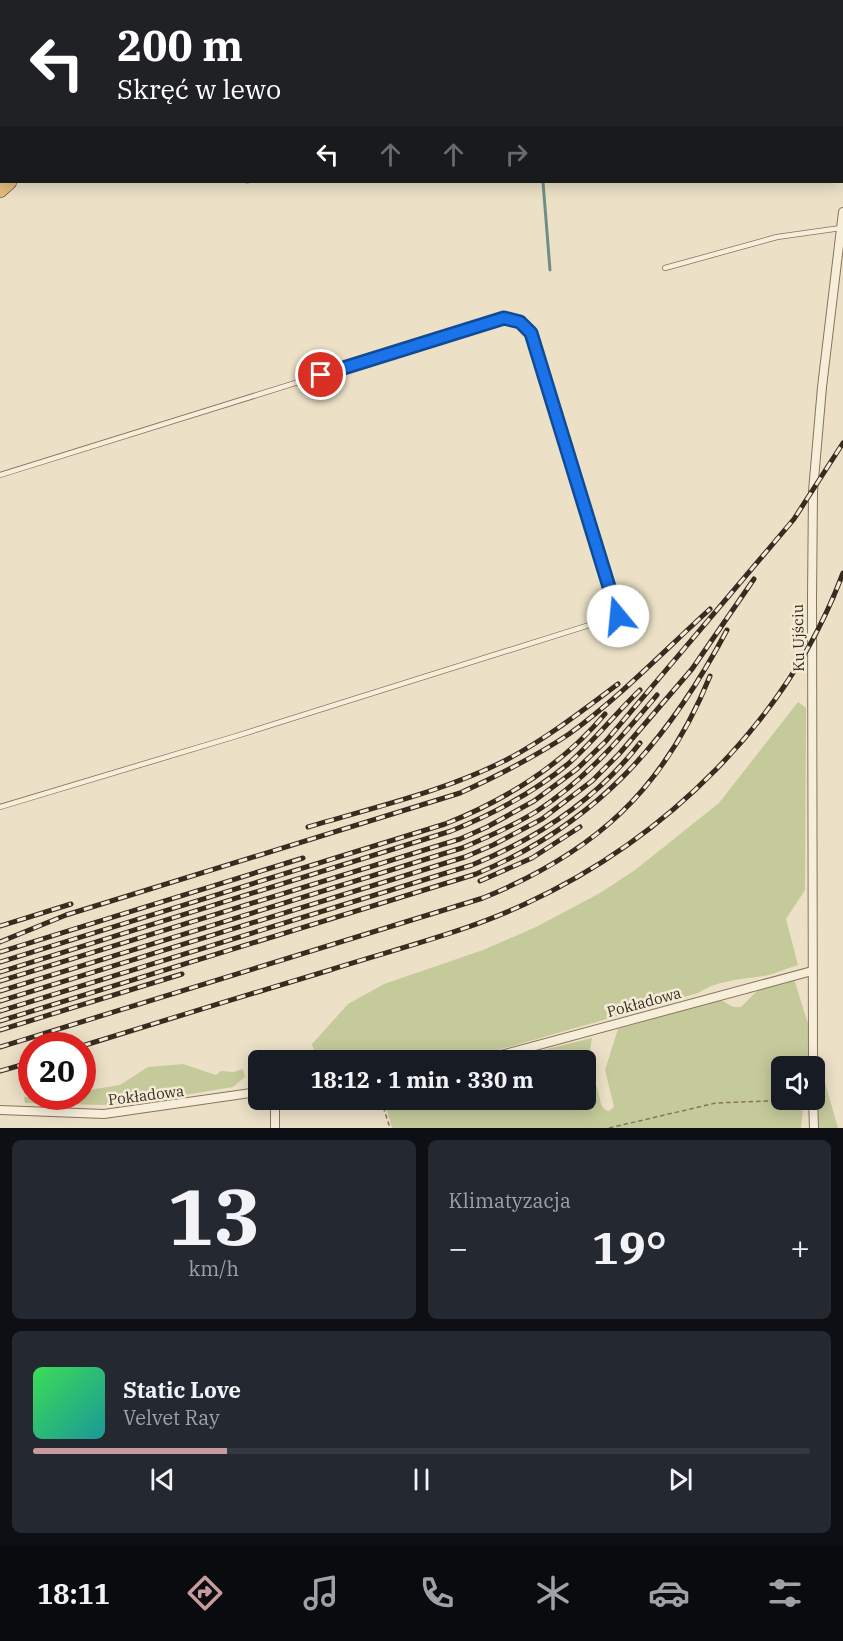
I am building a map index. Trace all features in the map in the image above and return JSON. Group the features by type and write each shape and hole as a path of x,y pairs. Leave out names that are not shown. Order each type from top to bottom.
{"street":[{"name":"Ku Ujściu","path":"813,1056 813,492 822,387 843,212"},
{"name":"Pokładowa","path":"520,1050 812,971"},
{"name":"Pokładowa","path":"0,1110 104,1114 248,1093"},
{"path":"275,1110 275,1128"},
{"path":"813,1110 814,1128"}],"lane":[{"path":"665,268 777,237 841,228"},
{"path":"0,475 504,318 520,322 531,333 618,616 0,807"}],"path":[{"path":"609,1128 716,1103 771,1101"},
{"path":"384,1110 390,1128"}],"green space":[{"path":"798,702 806,708 805,890 786,919 798,965 767,975 719,983 698,993 498,1050 314,1050 312,1044 348,1004 384,984 483,950 536,927 600,893 635,870 719,803"},
{"path":"794,979 810,1030 808,1056 771,1056 771,1110 803,1110 801,1128 392,1128 387,1110 596,1110 596,1085 602,1106 609,1111 614,1107 605,1070 618,1029 721,1000 733,1007 741,1007 758,990"},
{"path":"592,1038 591,1050 543,1050"},
{"path":"183,1064 216,1075 221,1071 234,1072 243,1069 245,1077 233,1087 154,1100 96,1105 96,1089 120,1085 148,1067"},
{"path":"825,1083 838,1128 816,1128 816,1110 825,1110"}],"waterway":[{"path":"543,183 550,270"}],"railway":[{"path":"0,981 460,839 534,801 577,769 606,741 794,519 843,443"},
{"path":"96,1042 453,932 525,904 577,877 626,846 673,809 716,769 755,725 790,678 819,627 843,573"},
{"path":"0,1001 465,857 542,819 592,781 619,754 692,669 754,579"},
{"path":"0,942 66,915 474,787 529,758 588,720 710,609"},
{"path":"0,1021 476,874 519,854 557,831 592,805 624,776 653,744 679,709 727,630"},
{"path":"0,1047 483,898 523,880 592,838 647,784 671,752 692,716 710,676"},
{"path":"308,827 410,798 508,759 564,724 618,684"},
{"path":"0,972 451,831 467,824 512,802 555,775 578,755 640,690"},
{"path":"0,991 462,848 491,835 537,811 571,786 616,742 657,695"},
{"path":"0,962 445,824 490,804 532,779 571,749 605,714"},
{"path":"0,1011 472,865 543,830 585,800 623,764 640,743"},
{"path":"480,881 532,858 580,827"},
{"path":"0,952 303,858"},
{"path":"0,926 71,904"},
{"path":"0,1030 182,974"},
{"path":"0,1071 18,1066"}],"route":[{"path":"321,375 504,318 520,322 531,333 618,616"}]}
